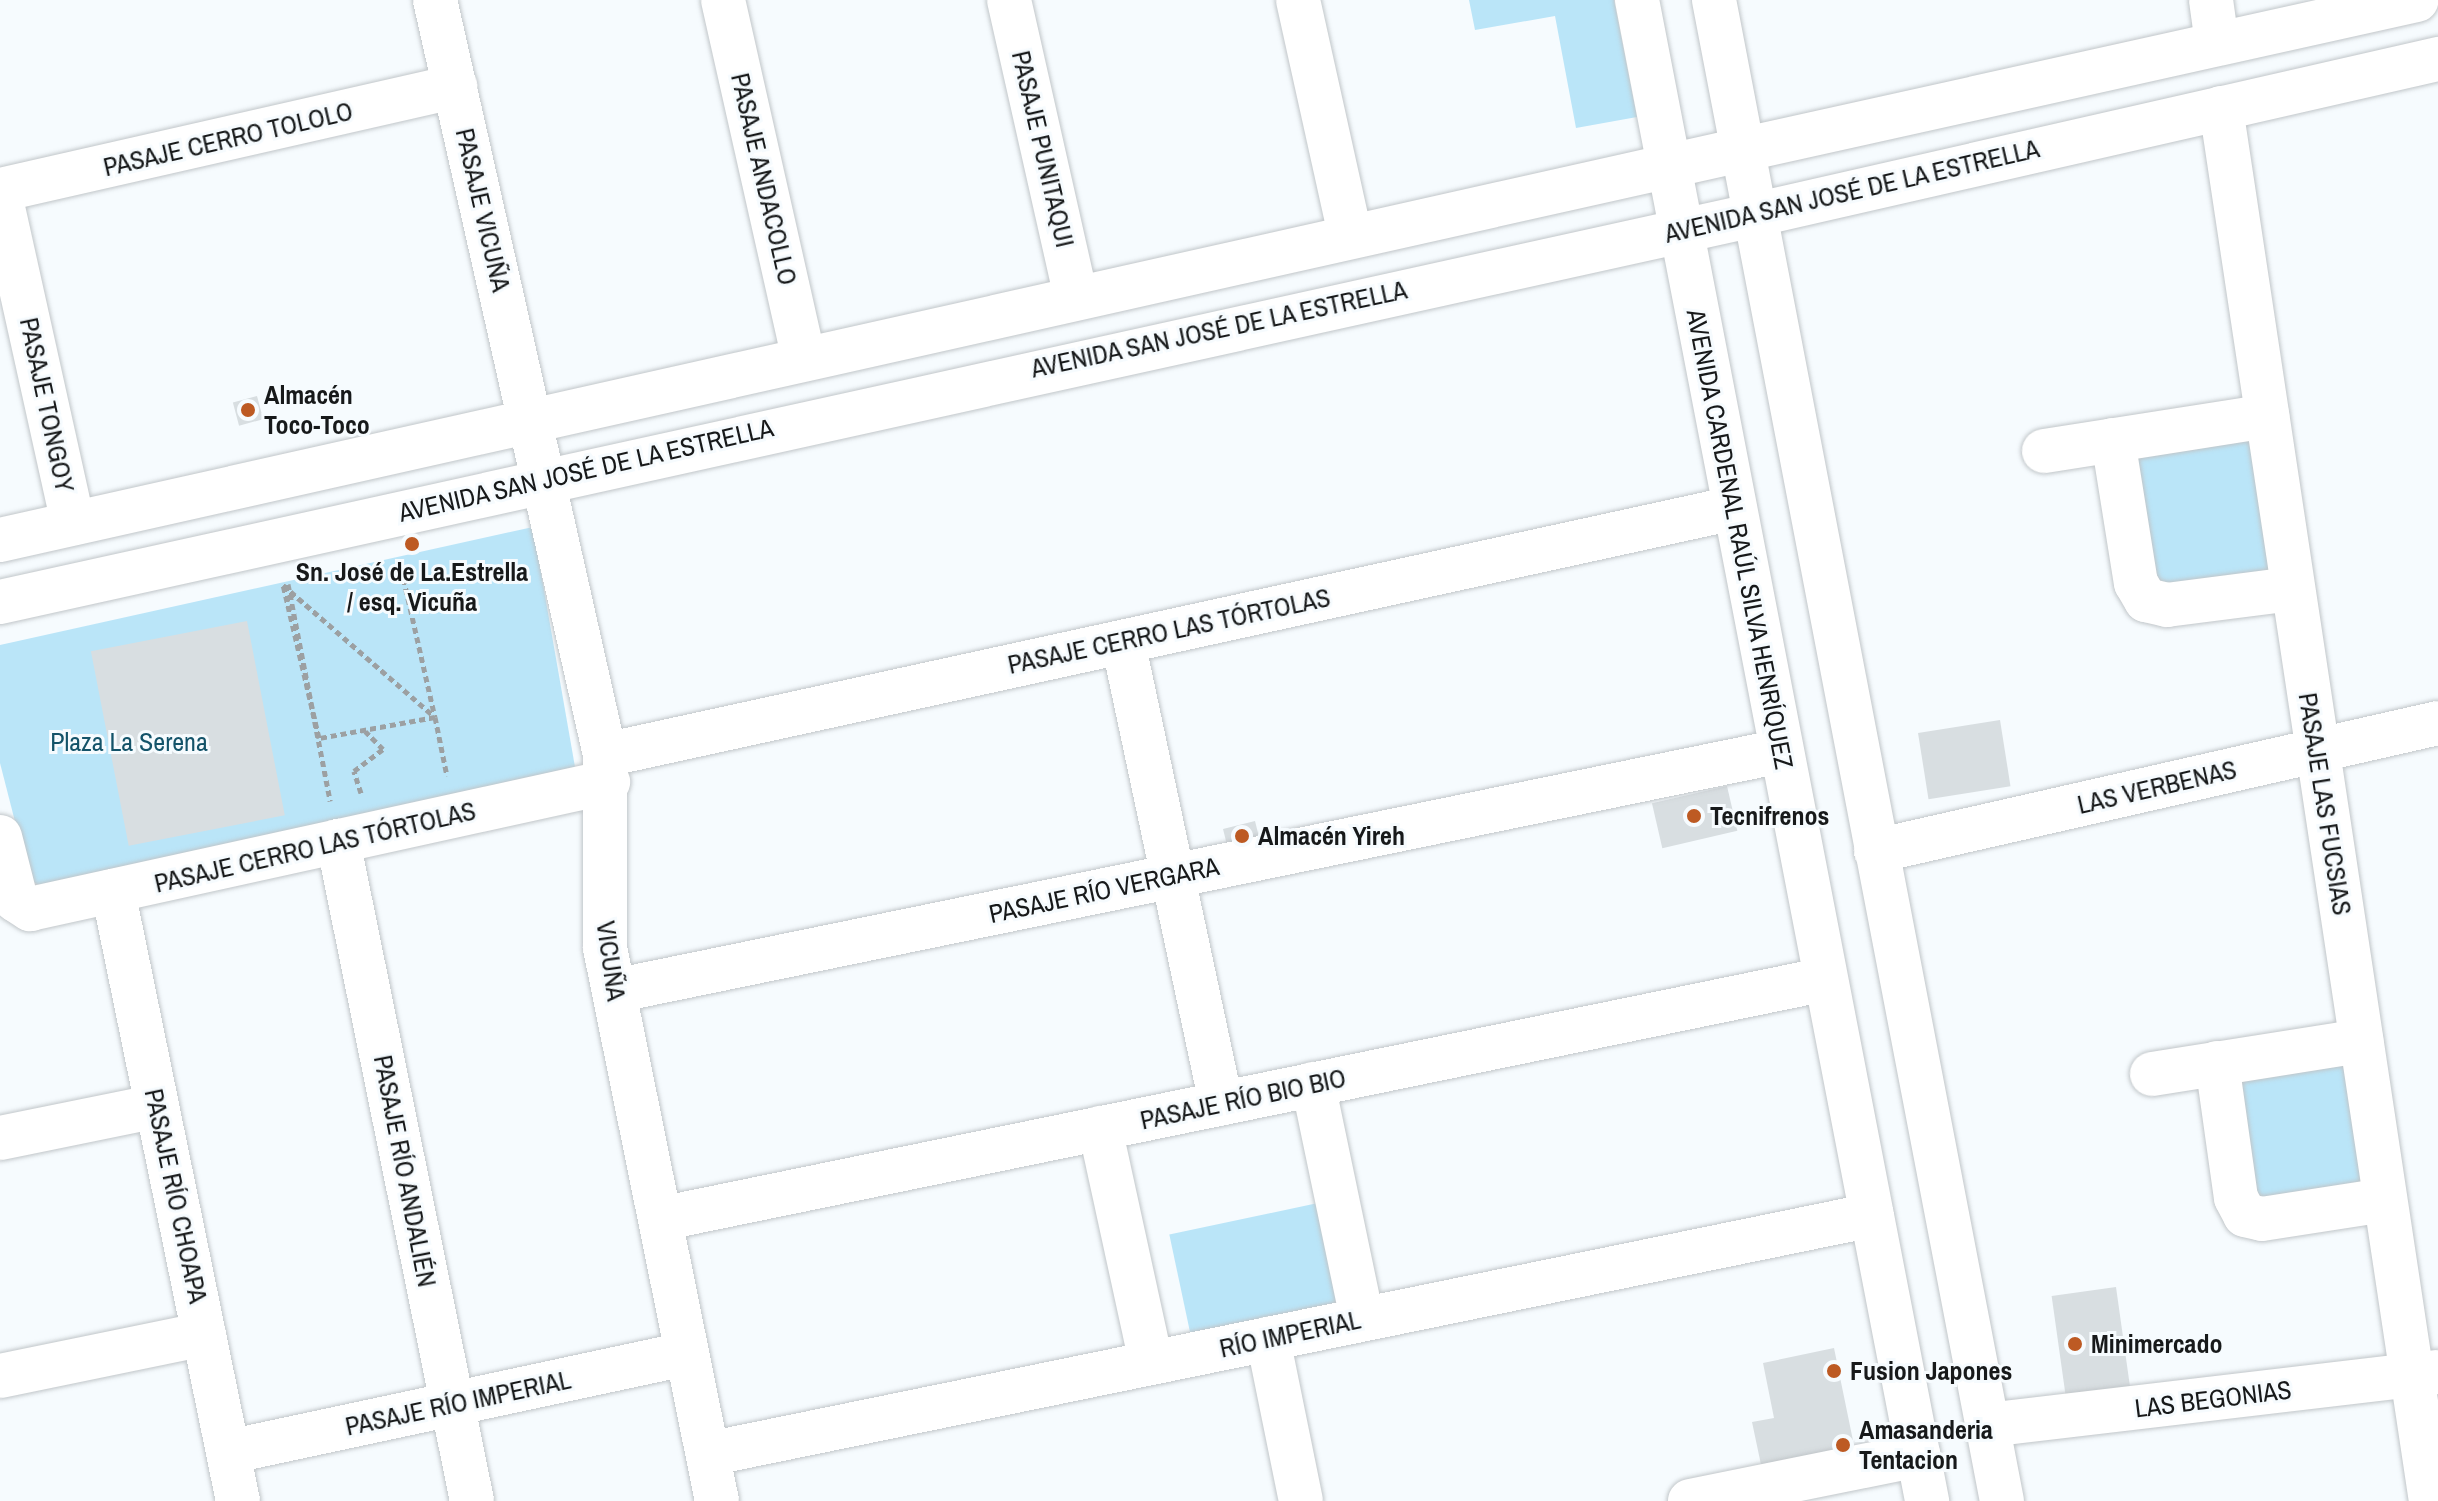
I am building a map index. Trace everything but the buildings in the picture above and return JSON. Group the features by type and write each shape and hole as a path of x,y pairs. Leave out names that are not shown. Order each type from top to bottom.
{"street":[{"name":"PASAJE VICUÑA","path":"435,0 530,420"},
{"name":"PASAJE ANDACOLLO","path":"723,0 804,358"},
{"name":"PASAJE PUNITAQUI","path":"1009,0 1076,297"},
{"path":"1298,0 1350,235"},
{"name":"AVENIDA CARDENAL RAÚL SILVA HENRÍQUEZ","path":"1637,0 1927,1501"},
{"path":"1714,0 2002,1501"},
{"path":"2211,0 2217,43"},
{"path":"0,540 1667,164 2417,0"},
{"name":"AVENIDA SAN JOSÉ DE LA ESTRELLA","path":"0,602 1754,215 2438,59"},
{"name":"PASAJE CERRO TOLOLO","path":"0,192 455,87"},
{"name":"PASAJE LAS FUCSIAS","path":"2221,108 2385,1200 2425,1374 2431,1501"},
{"name":"PASAJE TONGOY","path":"0,192 73,523"},
{"path":"2044,451 2267,416"},
{"name":"VICUÑA","path":"530,420 606,768 604,920 614,991 717,1501"},
{"path":"2113,440 2136,583 2146,600 2167,605 2292,589"},
{"name":"PASAJE CERRO LAS TÓRTOLAS","path":"12,898 113,891 455,816 606,768 1123,642 1734,508"},
{"path":"1123,642 1221,1104"},
{"name":"LAS VERBENAS","path":"1876,851 2438,723"},
{"name":"PASAJE RÍO VERGARA","path":"614,991 1781,751"},
{"path":"0,837 12,898"},
{"name":"PASAJE RÍO ANDALIÉN","path":"338,841 472,1501"},
{"name":"PASAJE RÍO CHOAPA","path":"113,891 238,1501"},
{"name":"PASAJE RÍO BIO BIO","path":"660,1219 1826,979"},
{"path":"2152,1074 2361,1041"},
{"path":"2217,1063 2236,1198 2245,1215 2262,1219 2385,1200"},
{"path":"1313,1084 1362,1319"},
{"path":"0,1138 157,1106"},
{"path":"1100,1128 1151,1362"},
{"name":"RÍO IMPERIAL","path":"708,1454 1872,1215"},
{"path":"0,1376 204,1334"},
{"path":"1268,1339 1301,1501"},
{"name":"PASAJE RÍO IMPERIAL","path":"228,1452 687,1354"},
{"name":"LAS BEGONIAS","path":"1987,1425 2425,1374"},
{"path":"1690,1501 1918,1455"}],"path":[{"path":"388,562 402,558 455,816"},
{"path":"283,585 298,582"},
{"path":"283,585 435,717"},
{"path":"283,585 319,738 435,717"},
{"path":"283,585 338,841 377,806 353,782 360,764 383,749 365,731"}],"green space":[{"path":"1469,0 1614,0 1637,117 1576,128 1555,16 1475,30"},
{"path":"2252,434 2273,570 2265,582 2145,584 2137,446"},
{"name":"Plaza La Serena","path":"533,527 575,767 42,887 30,880 0,763 0,645"},
{"path":"2343,1062 2365,1194 2248,1201 2234,1093 2245,1075"},
{"path":"1318,1203 1339,1302 1190,1333 1169,1235"}],"place":[{"name":"Almacén Toco-Toco","path":"248,410"},
{"name":"Sn. José de La.Estrella / esq. Vicuña","path":"412,544"},
{"name":"Tecnifrenos","path":"1694,816"},
{"name":"Almacén Yireh","path":"1242,836"},
{"name":"Minimercado","path":"2075,1344"},
{"name":"Fusion Japones","path":"1834,1371"},
{"name":"Amasanderia Tentacion","path":"1843,1445"}]}
